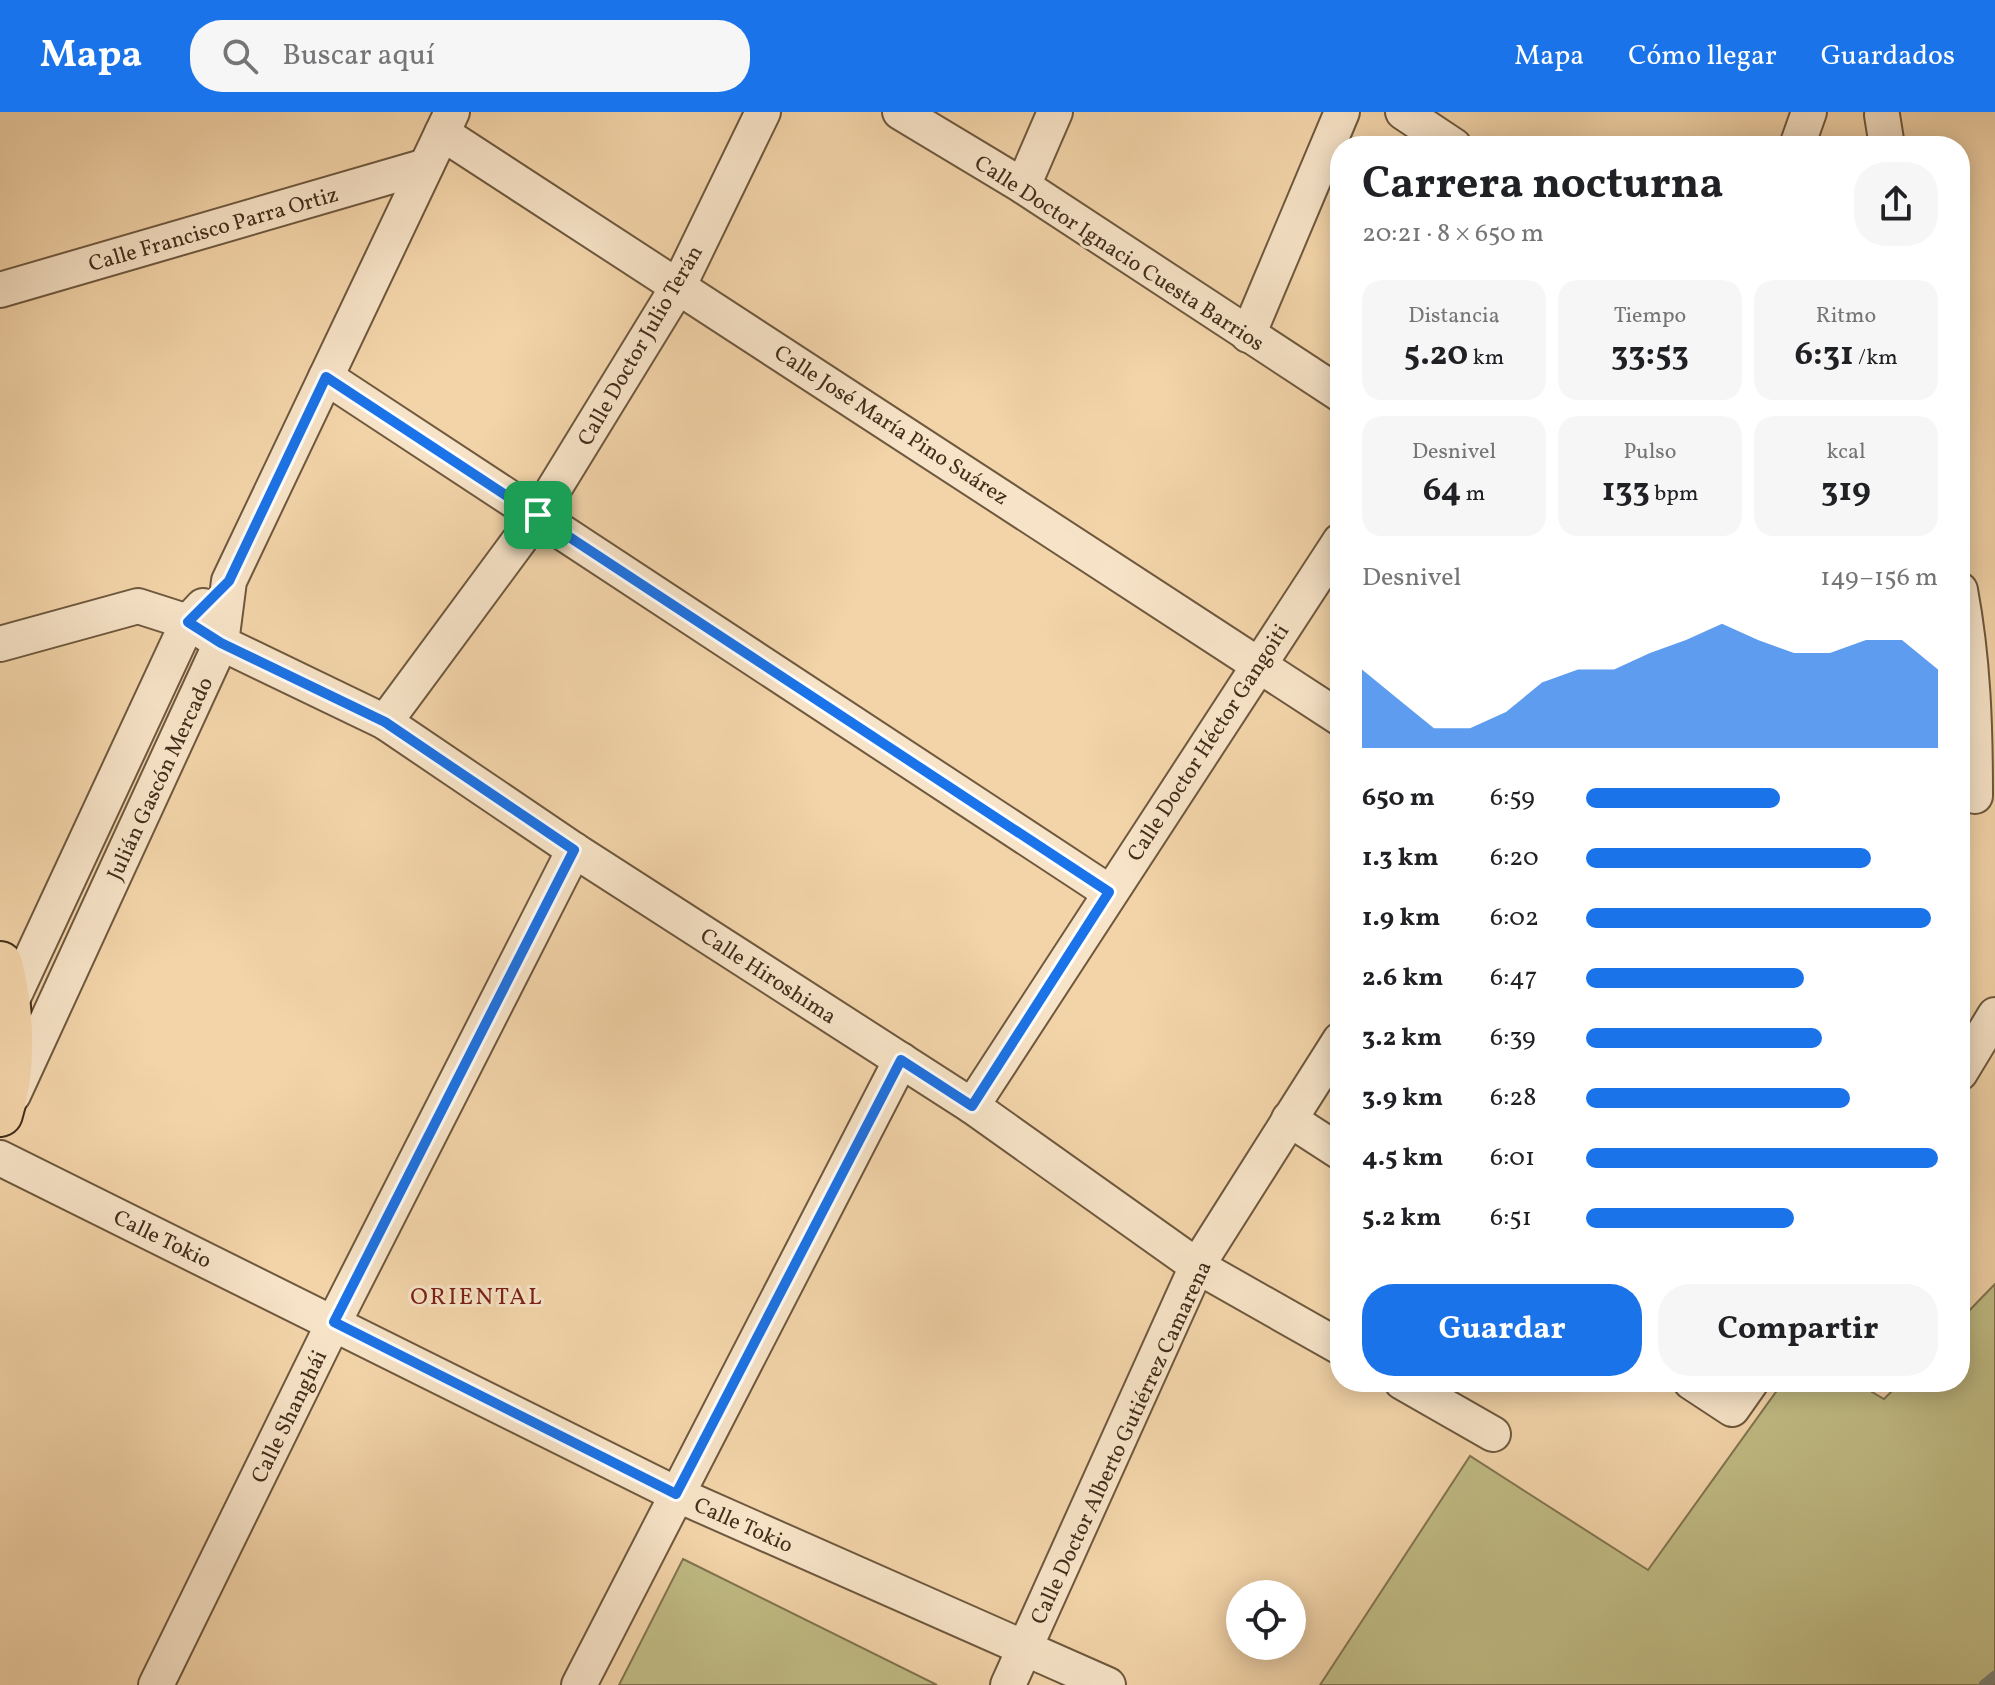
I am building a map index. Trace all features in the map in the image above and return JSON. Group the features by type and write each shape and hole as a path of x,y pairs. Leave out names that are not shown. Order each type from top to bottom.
{"main road":[{"path":"0,1114 10,1063 2,993"}],"street":[{"name":"Calle Doctor Julio Terán","path":"385,722 538,515 679,285 763,112"},
{"name":"Calle Doctor Ignacio Cuesta Barrios","path":"900,112 1023,186 1330,388"},
{"path":"1023,186 1055,112"},
{"path":"1332,136 1342,112"},
{"path":"1403,112 1439,136"},
{"path":"1801,136 1809,112"},
{"name":"Calle José María Pino Suárez","path":"447,122 679,285 1330,711"},
{"path":"229,581 447,122"},
{"path":"1248,335 1330,140"},
{"name":"Calle Francisco Parra Ortiz","path":"0,290 426,166"},
{"path":"326,377 1109,892"},
{"name":"Calle Doctor Héctor Gangoiti","path":"972,1106 1330,556"},
{"name":"Julián Gascón Mercado","path":"2,993 188,622 229,581"},
{"name":"Julián Gascón Mercado","path":"0,1124 221,643 229,581"},
{"name":"Calle Hiroshima","path":"0,644 138,606 188,622 221,643 385,722 574,850 972,1106 1197,1266 1330,1341"},
{"path":"1970,647 1977,798"},
{"name":"Calle Shanghái","path":"156,1685 334,1322 574,850"},
{"path":"1970,1056 1995,1015"},
{"name":"Calle Doctor Alberto Gutiérrez Camarena","path":"1008,1685 1197,1266 1330,1055"},
{"path":"579,1685 901,1060"},
{"path":"1289,1119 1330,1146"},
{"name":"Calle Tokio","path":"0,1158 676,1494 1108,1685"},
{"path":"1420,1392 1493,1434"}],"shaded area":[{"path":"1995,1284 1995,1685 1320,1685 1470,1456 1648,1570 1776,1392 1872,1392 1884,1399 1891,1392 1970,1392 1970,1310"},
{"path":"683,1559 937,1685 619,1685"}],"waterway":[{"path":"1984,1685 1995,1676"}],"district":[{"name":"ORIENTAL","path":"477,1296"}],"route":[{"path":"326,377 538,515 1109,892 972,1106 901,1060 676,1494 334,1322 574,850 385,722 221,643 188,622 229,581 326,377"}]}
